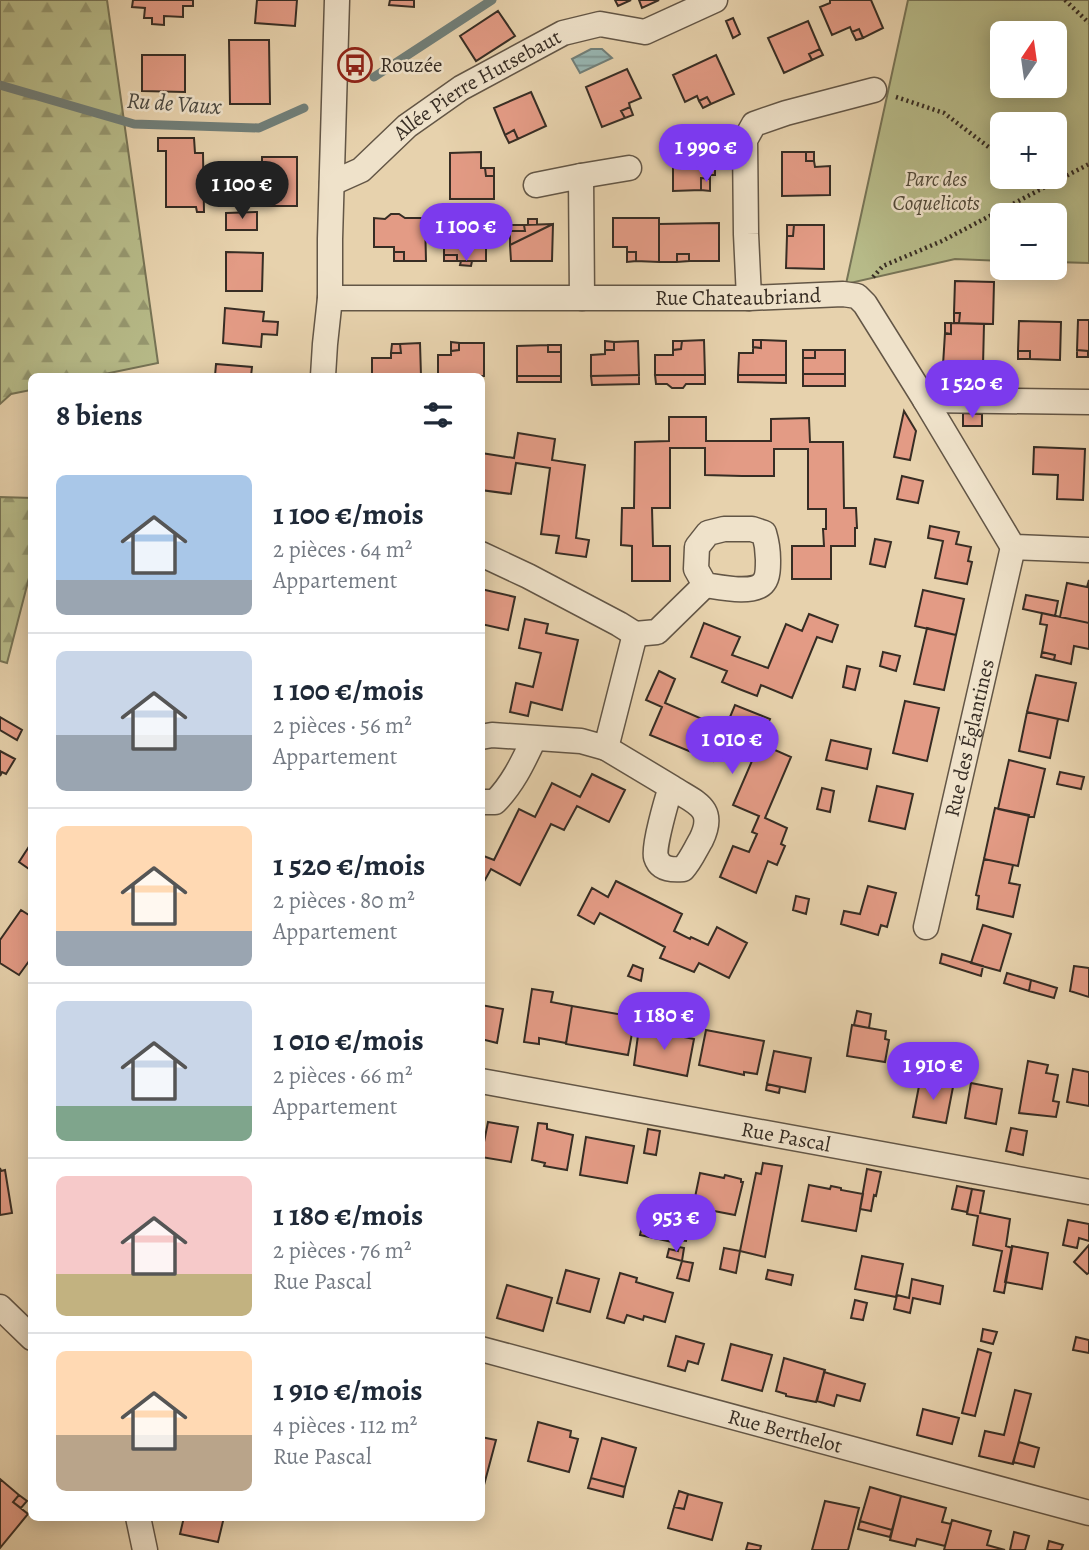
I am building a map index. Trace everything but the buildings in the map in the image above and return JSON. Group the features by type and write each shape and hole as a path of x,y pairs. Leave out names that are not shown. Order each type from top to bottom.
{"street":[{"path":"323,373 330,298 337,0"},
{"name":"Allée Pierre Hutsebaut","path":"332,183 361,170 407,126 461,88 563,33 600,24 645,32 715,0"},
{"path":"749,298 745,140 754,124 874,90"},
{"path":"536,185 629,169"},
{"path":"580,176 582,298"},
{"path":"857,296 865,304 925,400 1013,547 1089,550"},
{"name":"Rue Chateaubriand","path":"330,298 857,296"},
{"path":"925,400 1089,402"},
{"name":"Rue des Églantines","path":"926,927 1013,547"},
{"path":"485,556 551,587 635,634 657,632 705,585"},
{"path":"607,748 635,634"},
{"path":"485,736 581,741 607,748 671,787"},
{"path":"485,802 495,802 505,792 534,739"},
{"name":"Rue Pascal","path":"485,1082 1089,1192"},
{"path":"0,1307 28,1334"},
{"name":"Rue Berthelot","path":"485,1350 1089,1513"},
{"path":"139,1521 145,1550"}],"path":[{"path":"1065,0 1089,23"},
{"path":"874,90 944,113 990,148"},
{"path":"1067,175 1089,164"},
{"path":"857,296 883,266 942,241 1039,189"}],"green space":[{"path":"0,0 107,0 158,363 110,373 28,373 28,391 11,394 0,404"},
{"name":"Parc des Coquelicots","path":"908,0 1089,0 1089,263 1067,262 1067,203 990,203 990,260 955,259 846,284"},
{"path":"0,497 28,498 28,582 7,663 0,661"}],"water":[{"path":"591,49 602,49 612,58 580,73 572,59"}],"waterway":[{"name":"Ru de Vaux","path":"374,77 492,0"},
{"name":"Ru de Vaux","path":"0,85 134,124 259,128 304,108"}],"place":[{"name":"Rouzée","path":"355,65"}]}
